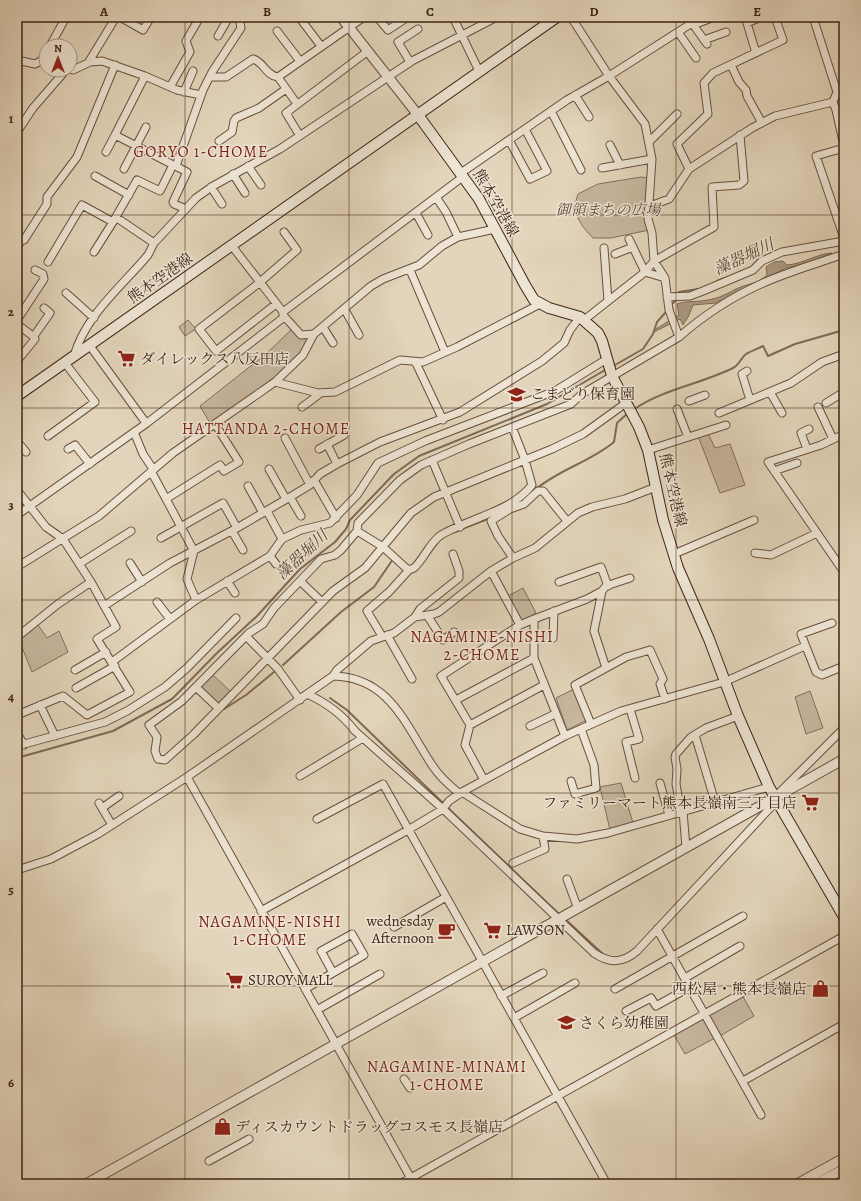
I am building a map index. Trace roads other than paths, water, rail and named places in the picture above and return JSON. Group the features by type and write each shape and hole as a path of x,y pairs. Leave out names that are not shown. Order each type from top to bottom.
{"main road":[{"name":"熊本空港線","path":"17,396 557,17"},
{"name":"熊本空港線","path":"418,115 463,174 479,199 534,300 540,304 582,319 598,333 602,341 612,376 629,408 648,450 663,520 674,554 709,639 738,716 769,786 844,916"}],"street":[{"path":"54,38 66,17"},
{"path":"88,63 116,17"},
{"path":"120,17 143,30 151,17"},
{"path":"170,87 190,52 186,42 200,17"},
{"path":"94,252 115,220 137,180 160,191 174,166 201,94 241,28 240,20 230,17 218,36"},
{"path":"299,17 321,46"},
{"path":"341,17 418,115"},
{"path":"210,77 226,77 253,58 257,60 272,76 278,77 364,17"},
{"path":"377,17 388,30 408,17"},
{"path":"453,17 480,71"},
{"path":"74,357 78,341 94,318 148,255 154,243 196,198 211,187 300,136 410,62 497,17"},
{"path":"571,17 609,76 644,120 652,160 648,220 652,233 654,261 665,278 669,310 679,337"},
{"path":"692,21 696,24 714,17"},
{"path":"756,53 747,23 761,17"},
{"path":"689,169 677,144 708,114 704,84 713,73 783,40 775,17"},
{"path":"813,17 837,92 833,102 844,147 816,156 844,238"},
{"path":"17,515 90,464 212,374 284,314 436,197 463,174 509,140 576,95 678,32 692,21"},
{"path":"692,21 706,42 726,32"},
{"path":"410,62 398,42 418,29"},
{"path":"277,30 300,61"},
{"path":"678,32 696,58"},
{"path":"300,136 285,114 368,51"},
{"path":"17,64 21,61 35,64 38,62"},
{"path":"78,68 88,63 102,62 115,65 184,92 201,94"},
{"path":"17,247 21,241 24,240 47,204 47,198 77,157 115,65"},
{"path":"731,65 739,82 746,90 747,96 762,123"},
{"path":"184,92 192,71"},
{"path":"106,152 145,76"},
{"path":"278,77 297,104"},
{"path":"17,132 33,108 59,78"},
{"path":"219,141 232,132 236,118 258,108 286,89"},
{"path":"576,95 589,117"},
{"path":"650,206 669,199 689,169 740,135 775,116 833,102"},
{"path":"836,110 844,109"},
{"path":"551,111 581,170"},
{"path":"649,142 677,114"},
{"path":"124,169 146,127"},
{"path":"509,140 530,179 546,171 525,129"},
{"path":"115,135 187,172 173,203 186,209"},
{"path":"104,606 170,563 235,529 288,498 337,464 380,442 443,420 460,412 542,361 564,343 570,330 582,319 645,272 654,261 714,227 712,186 739,185 744,181 740,135"},
{"path":"609,145 620,165"},
{"path":"602,168 652,160"},
{"path":"248,166 261,185"},
{"path":"233,174 245,192"},
{"path":"95,176 129,194"},
{"path":"211,187 222,204"},
{"path":"436,197 446,212 458,237"},
{"path":"48,262 82,205 115,220 154,243"},
{"path":"416,212 428,235"},
{"path":"17,566 99,516 152,470 275,382 303,355 314,334 380,280 410,270 458,237 495,229"},
{"path":"276,304 216,351 199,329 259,283 297,250 284,232"},
{"path":"629,238 645,272 665,278"},
{"path":"667,297 690,296 703,291 753,270 762,261 782,252 844,241"},
{"path":"232,246 259,283 301,335 314,334"},
{"path":"616,254 633,247"},
{"path":"604,248 608,301"},
{"path":"629,408 583,434 525,460 446,492 428,500 416,508 365,568 336,588 165,760 158,759 155,751 157,737 149,725 182,701 246,636 265,622 274,608 321,559 338,553 357,530 360,521 400,480 432,460 571,404 582,394 679,337 691,326 734,298 757,286 844,254"},
{"path":"17,320 44,280 43,274 35,270"},
{"path":"410,270 445,352"},
{"path":"66,293 94,318"},
{"path":"275,382 321,393 341,391 400,360 416,363 422,362 445,352 540,304"},
{"path":"17,361 34,342 34,336 50,313 44,308"},
{"path":"345,310 359,335"},
{"path":"17,324 34,336"},
{"path":"323,327 333,343"},
{"path":"90,346 146,423"},
{"path":"719,413 791,383 822,362 844,354"},
{"path":"76,688 113,664 196,600 270,556 282,539 301,530 330,523 357,495 371,471 380,462 406,452 423,442 555,391 602,362"},
{"path":"48,436 95,402 65,363"},
{"path":"416,363 443,420"},
{"path":"747,371 742,374 750,400"},
{"path":"770,392 782,413"},
{"path":"826,403 844,392"},
{"path":"302,407 321,393"},
{"path":"689,401 705,395"},
{"path":"818,408 833,439"},
{"path":"677,409 688,437"},
{"path":"166,499 220,465 224,471 238,462 215,424"},
{"path":"648,450 726,425"},
{"path":"412,679 367,611 389,592 409,570 419,564 439,537 486,516 518,498 530,488 533,483 512,427"},
{"path":"807,450 801,433 809,429"},
{"path":"134,432 143,454 194,551 187,579 196,600"},
{"path":"844,434 807,450 768,462 844,572"},
{"path":"319,449 344,435"},
{"path":"285,438 336,518"},
{"path":"17,441 26,452"},
{"path":"326,444 337,464"},
{"path":"68,449 75,445 90,464"},
{"path":"432,460 460,527"},
{"path":"774,471 797,463"},
{"path":"269,469 301,516"},
{"path":"248,486 282,539"},
{"path":"415,617 439,612 492,571 512,558 535,548 555,534 567,521 578,513 592,507 625,499 656,487"},
{"path":"17,490 46,527 63,539 91,582 116,627 97,639 130,692 86,715 63,696 17,715"},
{"path":"512,558 498,536 492,521 510,509 524,504 538,491 544,491 567,521"},
{"path":"162,538 223,504 243,550"},
{"path":"674,554 754,520"},
{"path":"357,530 383,547 409,570"},
{"path":"79,564 131,531"},
{"path":"755,553 771,555 817,533"},
{"path":"17,870 51,859 112,825 187,778 333,676 337,670 371,641 394,633 415,617 420,609 459,578 459,571 453,554"},
{"path":"270,556 276,564"},
{"path":"130,563 142,582"},
{"path":"559,582 601,567 608,586"},
{"path":"492,571 520,625"},
{"path":"470,725 442,676 520,625 587,599 608,586 630,578"},
{"path":"228,581 235,593"},
{"path":"300,581 322,602"},
{"path":"17,637 58,604 91,582"},
{"path":"602,591 594,631 606,668"},
{"path":"157,602 170,619"},
{"path":"554,611 554,638"},
{"path":"427,615 443,640 454,632"},
{"path":"17,733 20,745 105,722 127,711 165,687 187,668 236,618"},
{"path":"534,619 534,658 564,736"},
{"path":"832,623 801,634 816,672 819,674 844,666"},
{"path":"246,636 278,669 300,700"},
{"path":"261,911 408,830 443,809 449,801 461,793 564,736 630,709 724,682 805,646"},
{"path":"591,724 576,686 626,658 650,650 663,679 660,684 665,699"},
{"path":"75,670 106,652"},
{"path":"456,700 534,658"},
{"path":"333,676 342,676 366,683 388,698 405,719 432,766 461,793 520,829 543,836 577,839 587,838 769,786"},
{"path":"484,780 464,745 470,725 544,685"},
{"path":"196,687 218,708"},
{"path":"307,694 330,706 345,718 363,738 443,809 594,953 602,959 615,962 630,957 771,806 775,797 844,728"},
{"path":"40,705 55,736"},
{"path":"630,709 639,739 626,742 635,778"},
{"path":"530,726 555,714"},
{"path":"686,848 682,812 677,791 678,769 675,757 686,740 706,728 738,716"},
{"path":"570,780 575,794 596,788 594,765 581,729"},
{"path":"695,735 715,802"},
{"path":"300,776 363,738"},
{"path":"86,1184 844,759"},
{"path":"187,778 412,1181"},
{"path":"660,783 669,815"},
{"path":"317,819 383,784 607,1184"},
{"path":"112,825 101,805 119,796"},
{"path":"513,863 545,849 543,836"},
{"path":"568,878 578,909"},
{"path":"394,927 446,897"},
{"path":"615,989 743,916"},
{"path":"657,929 761,1115"},
{"path":"305,989 333,973 364,955 352,934 321,951 333,973"},
{"path":"400,1184 412,1181 558,1096 844,936"},
{"path":"684,978 740,946"},
{"path":"501,996 543,973"},
{"path":"316,1010 380,974"},
{"path":"514,1018 575,983"},
{"path":"626,1011 651,998 656,1006 690,987"},
{"path":"743,1081 844,1024"},
{"path":"404,1079 410,1088"},
{"path":"209,1162 249,1139"},
{"path":"798,1184 844,1158"},
{"path":"816,1184 844,1169"}],"waterway":[{"name":"藻器堀川","path":"753,265 760,258 773,253"},
{"name":"藻器堀川","path":"717,281 728,277"},
{"name":"藻器堀川","path":"679,292 698,289"},
{"name":"藻器堀川","path":"615,365 643,349 653,334 657,322 665,313"},
{"path":"633,410 669,392 721,374 737,365 746,354 763,346 768,356 795,344 844,330"},
{"name":"藻器堀川","path":"17,758 113,731 172,699 217,653 257,616 300,569 335,542 346,529 350,520 394,474 419,456 547,404 605,370"},
{"path":"536,489 545,482 595,455 614,442 617,423 628,413"},
{"path":"525,497 532,491"},
{"path":"462,529 490,518"},
{"path":"449,534 458,531"},
{"path":"426,558 439,541"},
{"path":"283,665 341,612 374,587 393,559"},
{"path":"224,709 246,695 274,672"},
{"path":"330,698 347,710 444,804"},
{"path":"447,807 560,915"},
{"path":"565,919 604,955"}],"place":[{"name":"ダイレックス八反田店","path":"127,359"},
{"name":"こまどり保育園","path":"517,394"},
{"name":"ファミリーマート熊本長嶺南三丁目店","path":"810,803"},
{"name":"wednesday Afternoon","path":"447,930"},
{"name":"LAWSON","path":"493,930"},
{"name":"SUROY MALL","path":"235,980"},
{"name":"西松屋・熊本長嶺店","path":"820,989"},
{"name":"さくら幼稚園","path":"566,1023"},
{"name":"ディスカウントドラッグコスモス長嶺店","path":"222,1127"}],"district":[{"name":"GORYO 1-CHOME","path":"201,152"},
{"name":"HATTANDA 2-CHOME","path":"266,429"},
{"name":"NAGAMINE-NISHI 2-CHOME","path":"482,646"},
{"name":"NAGAMINE-NISHI 1-CHOME","path":"270,931"},
{"name":"NAGAMINE-MINAMI 1-CHOME","path":"447,1076"}],"park label":[{"name":"御領まちの広場","path":"608,210"}]}
